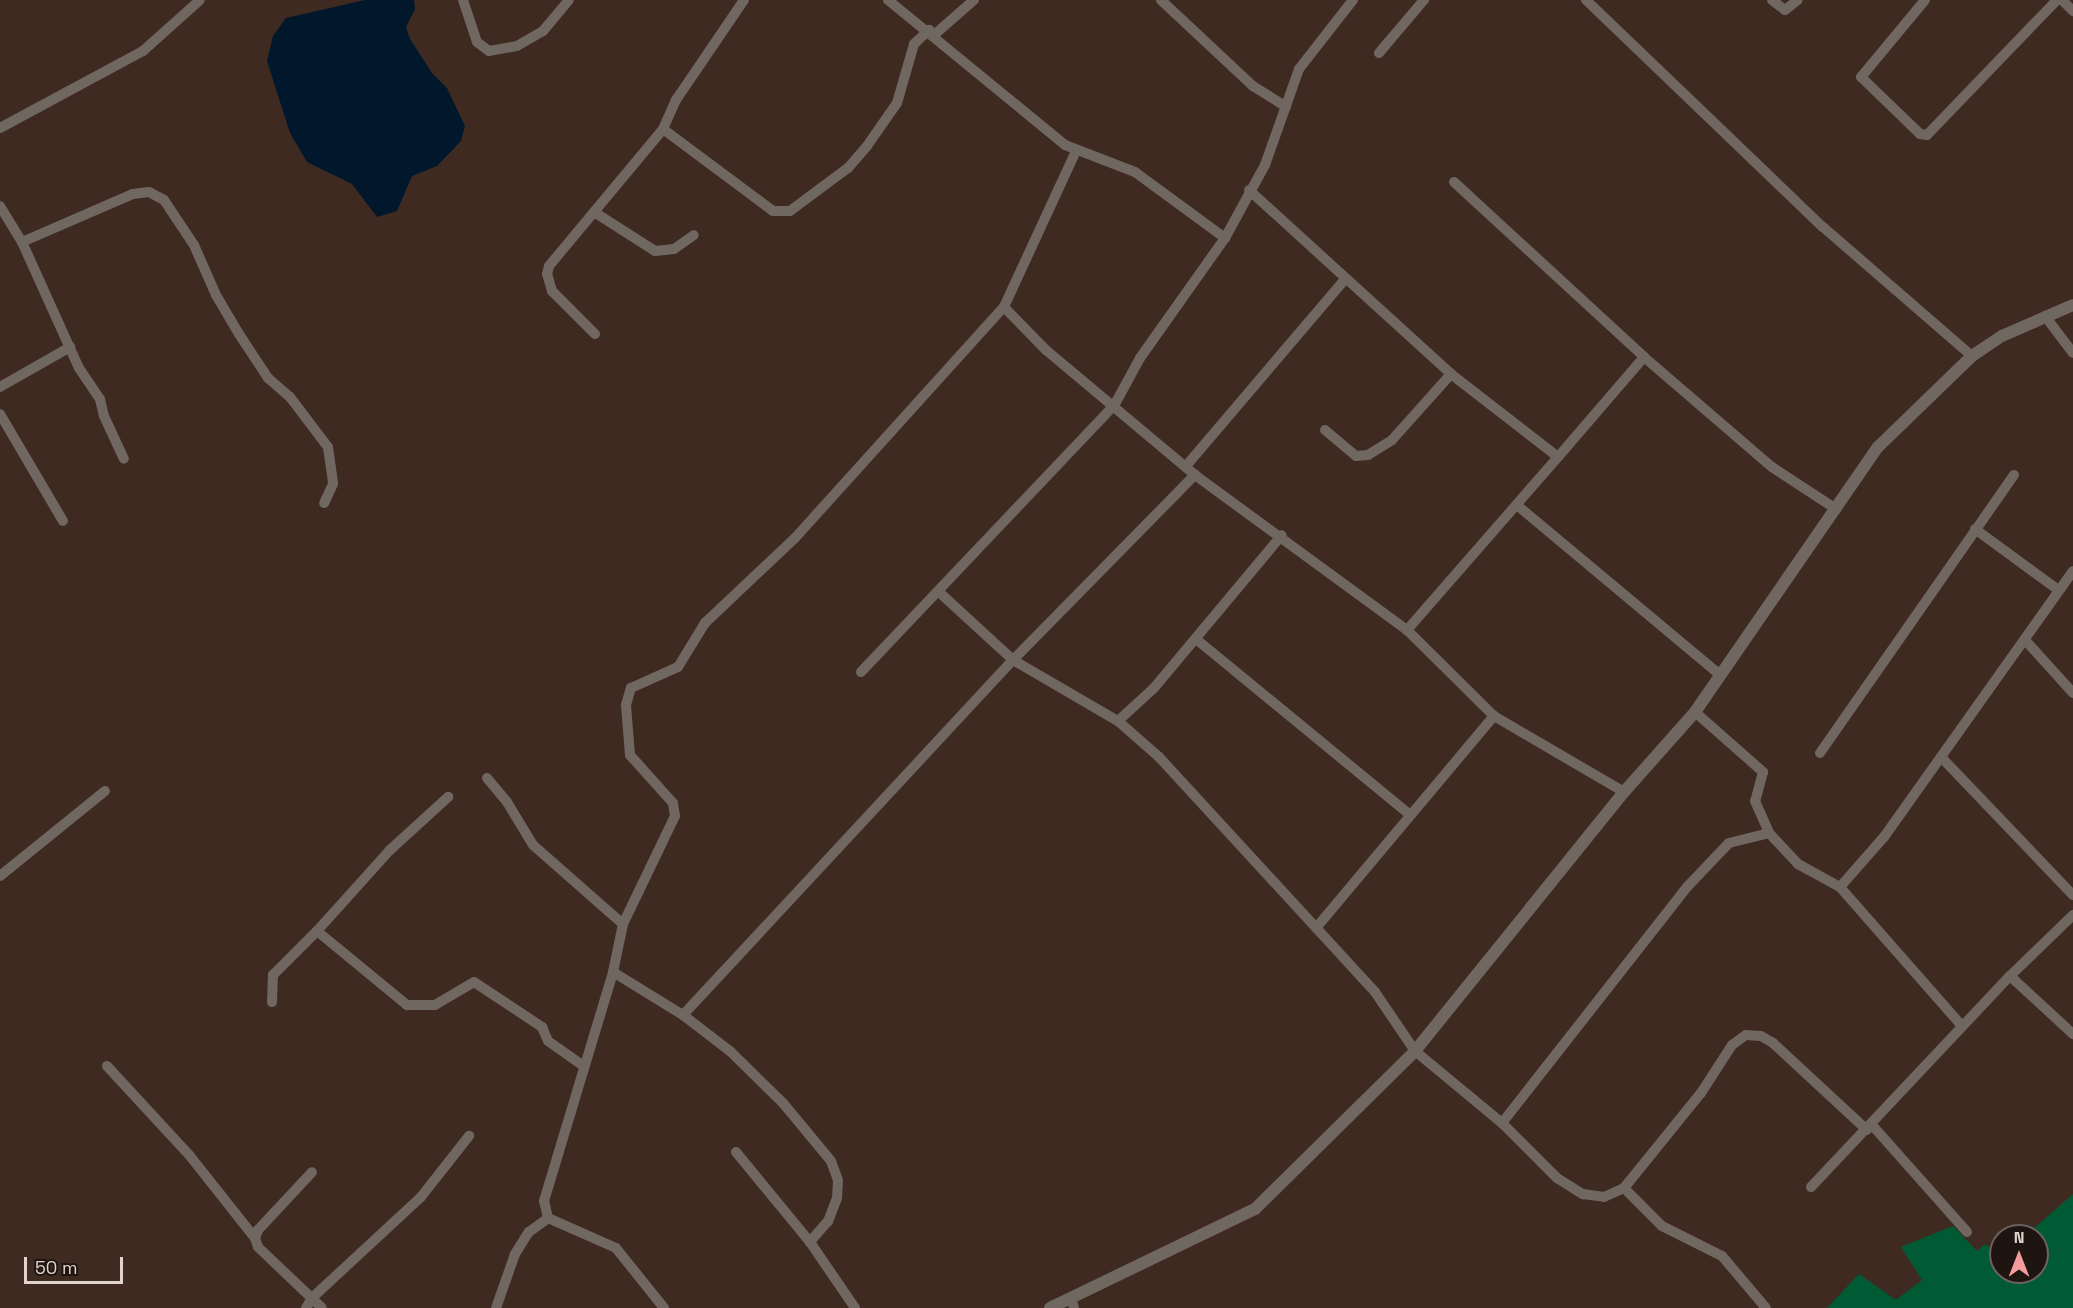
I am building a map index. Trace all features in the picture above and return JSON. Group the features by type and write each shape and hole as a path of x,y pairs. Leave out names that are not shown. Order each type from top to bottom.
{"street":[{"path":"0,128 143,51 200,0"},
{"path":"462,0 477,42 489,51 517,46 543,31 569,0"},
{"path":"595,334 552,291 547,274 594,212 663,129 676,100 744,0"},
{"path":"888,0 932,32 992,88 1076,152 1135,172 1225,238"},
{"path":"663,129 773,211 790,211 848,168 874,138 900,95 914,44 974,0"},
{"path":"1161,0 1253,86 1286,107"},
{"path":"861,672 1115,404 1140,358 1225,238 1270,154 1299,69 1353,0"},
{"path":"1379,53 1424,0"},
{"path":"1586,0 1823,226 1972,356"},
{"path":"1772,0 1785,10 1798,0"},
{"path":"1925,0 1861,77 1920,134 1927,135 2057,0"},
{"path":"2062,0 2073,11"},
{"path":"548,1218 544,1201 582,1065 614,972 623,924 675,809 630,756 626,705 631,688 678,667 705,623 795,538 1004,307 1076,152"},
{"path":"1454,182 1644,357 1772,466 1836,509"},
{"path":"1249,190 1451,374 1558,457"},
{"path":"22,242 133,194 149,192 164,200 194,245 216,295 268,378 291,397 328,447 333,484 324,503"},
{"path":"0,206 22,242 87,383 100,399 104,416 124,459"},
{"path":"594,212 655,251 674,249 694,235"},
{"path":"1186,466 1345,279"},
{"path":"1050,1308 1073,1303 1255,1209 1415,1050 1624,792 1695,712 1878,447 1972,356 2045,316 2073,304"},
{"path":"1004,307 1046,350 1115,404 1195,475 1282,535 1324,571 1407,630 1494,716 1624,792"},
{"path":"2045,316 2073,353"},
{"path":"0,387 70,347"},
{"path":"1407,630 1518,506 1644,357"},
{"path":"1325,430 1356,456 1368,455 1392,440 1451,374"},
{"path":"0,414 63,521"},
{"path":"682,1015 1013,660 1195,475"},
{"path":"1820,753 2014,475"},
{"path":"1518,506 1720,675"},
{"path":"1975,529 2057,590"},
{"path":"1118,721 1196,639 1282,535"},
{"path":"1840,887 1884,837 2026,641 2057,590 2073,571"},
{"path":"939,592 1013,660 1118,721 1159,757 1375,992 1415,1050 1502,1123 1557,1178 1583,1194 1604,1197 1624,1188 1701,1093 1732,1045 1746,1035 1761,1036 1773,1043 1870,1128 1967,1232"},
{"path":"1196,639 1410,815"},
{"path":"2026,641 2073,693"},
{"path":"1695,712 1763,772 1755,801 1769,833 1798,864 1840,887 1962,1026"},
{"path":"1316,928 1494,716"},
{"path":"1941,758 2073,895"},
{"path":"487,778 507,802 533,845 623,924"},
{"path":"0,876 105,791"},
{"path":"272,1002 273,975 317,931 390,850 448,797"},
{"path":"1502,1123 1688,886 1729,843 1769,833"},
{"path":"1811,1187 1870,1128 2010,976 2073,915"},
{"path":"317,931 407,1005 435,1005 474,982 542,1028 548,1041 582,1065"},
{"path":"614,972 682,1015 730,1051 783,1103 831,1161 838,1180 837,1198 828,1221 810,1242"},
{"path":"2010,976 2073,1034"},
{"path":"107,1065 190,1156 255,1238 258,1247 322,1308"},
{"path":"306,1308 313,1297 421,1197 469,1136"},
{"path":"736,1152 810,1242 855,1308"},
{"path":"255,1238 258,1230 312,1172"},
{"path":"1624,1188 1662,1226 1722,1256 1766,1308"},
{"path":"499,1306 515,1254 529,1232 548,1218"},
{"path":"548,1218 616,1248 664,1308"}],"green space":[{"path":"2073,1194 2073,1308 1827,1308 1859,1274 1896,1300 1922,1280 1901,1247 1953,1226 1977,1251 1985,1244 1989,1247 1989,1284 2049,1284 2049,1224 2039,1224"}],"water":[{"path":"365,0 414,0 415,9 406,27 410,39 432,73 447,88 465,126 461,141 437,166 412,176 397,211 377,217 352,184 307,162 290,133 267,61 273,36 286,18"}]}
